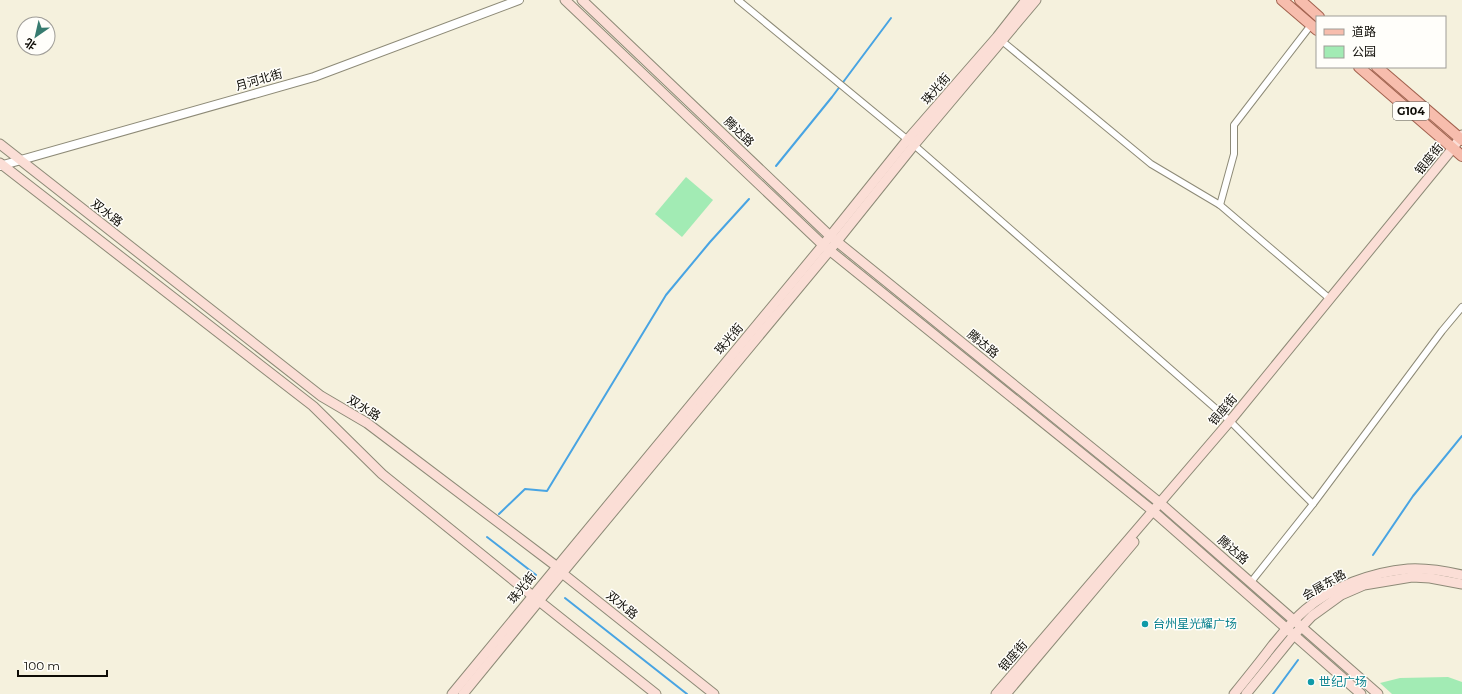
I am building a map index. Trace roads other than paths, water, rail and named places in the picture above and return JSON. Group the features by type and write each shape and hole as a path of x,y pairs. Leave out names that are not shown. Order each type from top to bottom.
{"main road":[{"name":"腾达路","path":"565,0 827,247 1155,513 1361,694"},
{"name":"腾达路","path":"582,0 834,239 1163,505 1378,694"},
{"name":"珠光街","path":"452,694 559,570 834,239 1026,0"},
{"name":"珠光街","path":"911,142 1002,41 1036,0"},
{"path":"1282,0 1314,28"},
{"path":"1300,0 1318,16"},
{"name":"G104","path":"1360,68 1460,145"},
{"name":"G104","path":"1378,68 1460,145"},
{"name":"双水路","path":"0,144 321,396 367,423 559,570 714,694"},
{"path":"1232,423 1460,145"},
{"name":"银座街","path":"996,694 1163,505 1232,423 1330,299 1460,145"},
{"path":"1,165 313,406 382,474 656,694"},
{"path":"1006,694 1155,513"},
{"name":"会展东路","path":"1246,694 1290,632 1294,620 1306,609 1339,588 1373,575 1408,569 1430,570 1462,575"},
{"name":"会展东路","path":"1234,694 1290,632 1302,627 1312,616 1341,595 1364,585 1412,577 1430,578 1462,584"},
{"name":"珠光街","path":"463,694 535,598"}],"street":[{"name":"月河北街","path":"1,165 314,77 519,0"},
{"path":"738,0 911,142 1232,423 1313,504"},
{"path":"1220,206 1234,154 1234,125 1314,28"},
{"path":"1002,41 1151,164 1220,206 1330,299"},
{"path":"1250,582 1313,504 1442,331 1462,308"}],"waterway":[{"path":"776,166 832,97 891,18"},
{"path":"499,514 525,489 547,491 666,295 710,242 749,199"},
{"path":"1373,555 1413,496 1462,436"},
{"path":"487,537 536,575"},
{"path":"565,598 687,694"},
{"path":"1273,694 1298,660"}],"place":[{"name":"台州星光耀广场","path":"1145,624"},
{"name":"世纪广场","path":"1311,682"}]}
